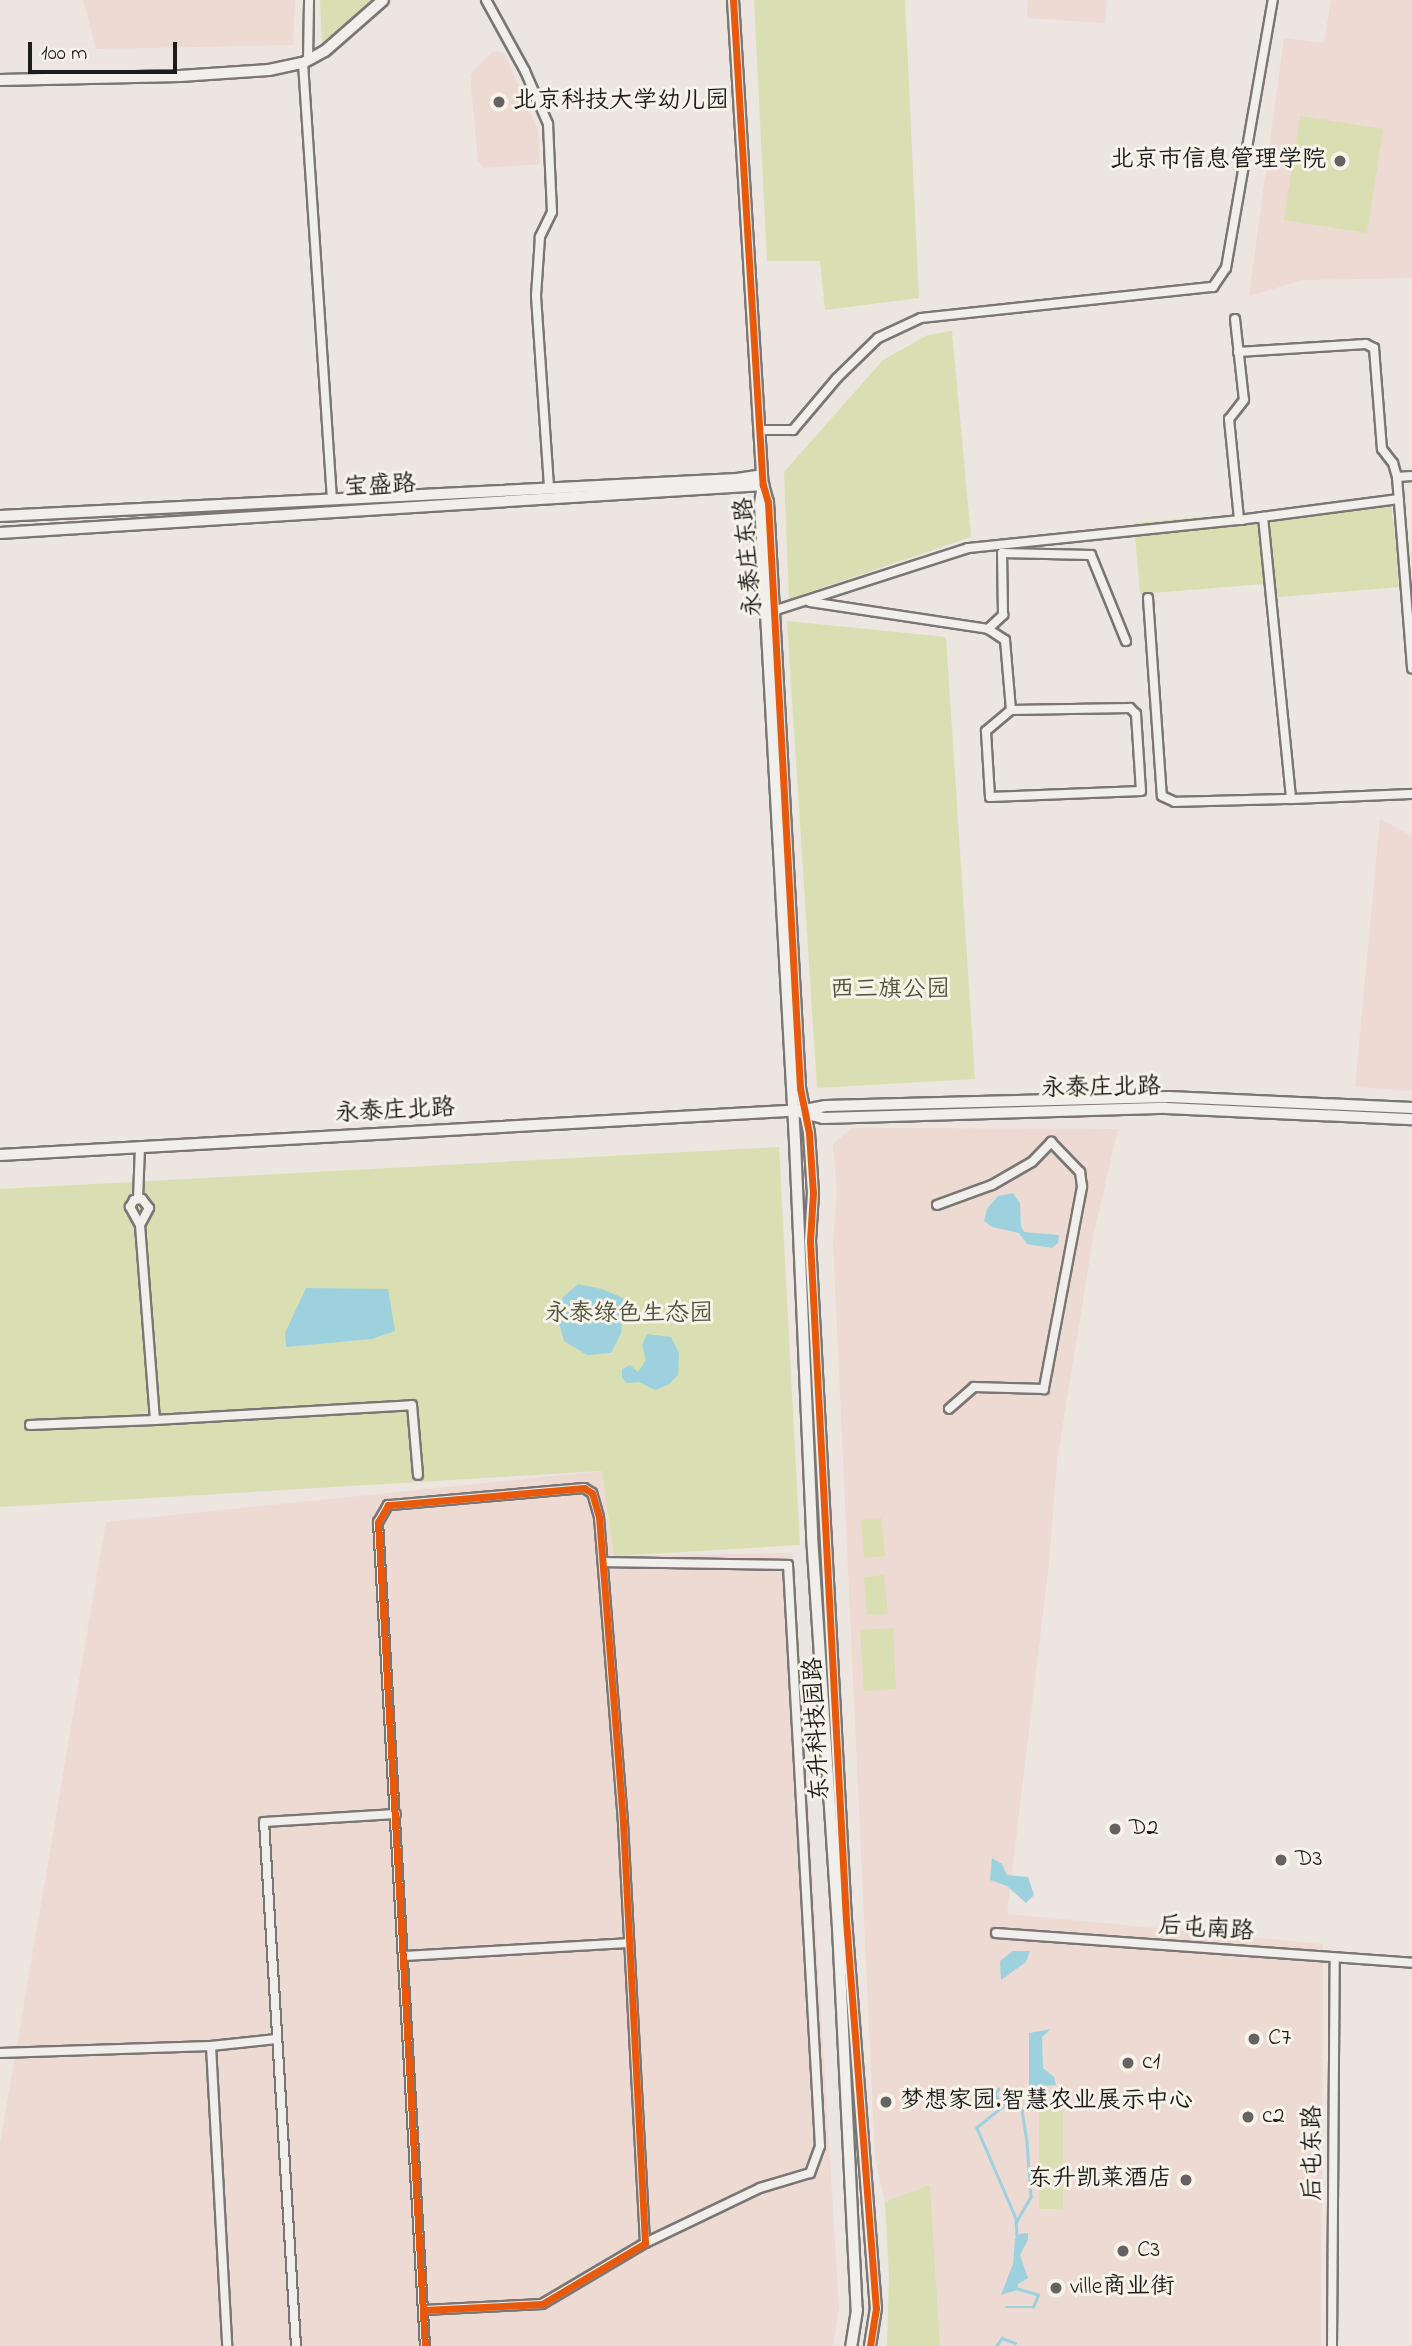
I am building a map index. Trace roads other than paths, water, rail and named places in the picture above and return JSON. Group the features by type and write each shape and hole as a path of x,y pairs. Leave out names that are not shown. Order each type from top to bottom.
{"street":[{"path":"309,0 306,62 332,500"},
{"path":"0,80 180,76 269,70 306,62 325,51 383,0"},
{"path":"486,0 525,71 548,124 552,212 540,237 536,296 549,487"},
{"name":"永泰庄东路","path":"733,0 763,480 768,502 800,1088 805,1112"},
{"path":"760,430 793,430 837,378 878,338 921,318 1213,287 1226,268 1273,0"},
{"path":"1235,319 1244,400 1229,419 1239,520"},
{"path":"1238,352 1366,344 1374,348 1382,449 1393,463 1397,477 1412,668"},
{"path":"1397,477 1412,476"},
{"name":"宝盛路","path":"0,516 549,487 763,480"},
{"name":"宝盛路","path":"0,533 763,480"},
{"name":"永泰庄东路","path":"763,480 760,503 792,1111"},
{"path":"1239,520 1399,499"},
{"path":"1011,710 1005,640 988,629 813,601 770,612 968,548 1263,517 1291,799"},
{"path":"988,629 1003,615 1002,553 1091,555 1126,641"},
{"path":"1148,598 1162,796 1175,802 1412,794"},
{"path":"1130,708 1136,714 1140,791 990,797 986,732 1011,710 1130,708"},
{"name":"永泰庄北路","path":"805,1112 826,1106 1169,1097 1412,1108"},
{"name":"永泰庄北路","path":"0,1154 792,1111 823,1118 1166,1108 1412,1119"},
{"name":"东升科技园路","path":"792,1111 812,1536 838,1928 857,2310 851,2346"},
{"name":"东升科技园路","path":"805,1112 813,1194 810,1241 846,1920 876,2308 870,2346"},
{"path":"937,1205 992,1185 1032,1162 1051,1142 1080,1172 1082,1187 1044,1390 974,1387 949,1409"},
{"path":"138,1199 140,1148"},
{"path":"140,1225 149,1208 145,1200 138,1199 131,1203 130,1211 140,1225 155,1420"},
{"path":"30,1425 412,1405 418,1475"},
{"path":"425,2346 378,1522 388,1505 584,1488 592,1493 597,1503 623,1822 645,2243"},
{"path":"424,2310 542,2304 645,2243 760,2188 810,2173 820,2146 788,1565 603,1562"},
{"path":"296,2346 264,1822 396,1814"},
{"name":"后屯南路","path":"996,1933 1412,1963"},
{"path":"404,1955 628,1942"},
{"name":"后屯东路","path":"1332,2346 1335,1959"},
{"path":"0,2053 211,2046 277,2039"},
{"path":"211,2046 227,2346"}],"water":[{"path":"1013,1193 1020,1203 1021,1226 1024,1232 1059,1235 1058,1243 1052,1248 1027,1244 1019,1233 992,1227 984,1221 987,1209 998,1196"},
{"path":"578,1284 602,1289 623,1298 621,1333 611,1353 587,1355 564,1341 557,1316 563,1297"},
{"path":"306,1288 388,1289 395,1331 372,1339 286,1347 285,1333"},
{"path":"647,1334 671,1337 679,1353 678,1375 668,1385 655,1390 639,1382 627,1383 622,1378 622,1369 630,1365 638,1372 646,1360 642,1345"},
{"path":"992,1858 1002,1864 1007,1875 1028,1877 1034,1895 1026,1903 1007,1886 990,1880"},
{"path":"1013,1951 1030,1951 1026,1962 1001,1980 1000,1961"},
{"path":"1051,2029 1042,2037 1043,2068 1054,2077 1056,2085 1029,2087 1029,2033"},
{"path":"1028,2233 1028,2240 1020,2255 1028,2278 1018,2284 1017,2290 1001,2295 1013,2264 1015,2239 1019,2234"}],"waterway":[{"path":"999,2089 995,2094 1002,2104 1022,2110 1027,2142 1031,2197 1016,2223"},
{"path":"1005,2105 977,2128 1016,2218 1017,2236"},
{"path":"1006,2307 1033,2307 1038,2295 1017,2289"},
{"path":"996,2346 1002,2338 1015,2343"}],"place":[{"name":"北京科技大学幼儿园","path":"499,102"},
{"name":"北京市信息管理学院","path":"1340,161"},
{"name":"D2","path":"1115,1829"},
{"name":"D3","path":"1281,1860"},
{"name":"C7","path":"1254,2039"},
{"name":"c1","path":"1128,2063"},
{"name":"梦想家园.智慧农业展示中心","path":"886,2102"},
{"name":"c2","path":"1248,2117"},
{"name":"东升凯莱酒店","path":"1186,2180"},
{"name":"C3","path":"1123,2251"},
{"name":"ville商业街","path":"1056,2288"}],"park label":[{"name":"西三旗公园","path":"890,991"},
{"name":"永泰绿色生态园","path":"629,1315"}]}
